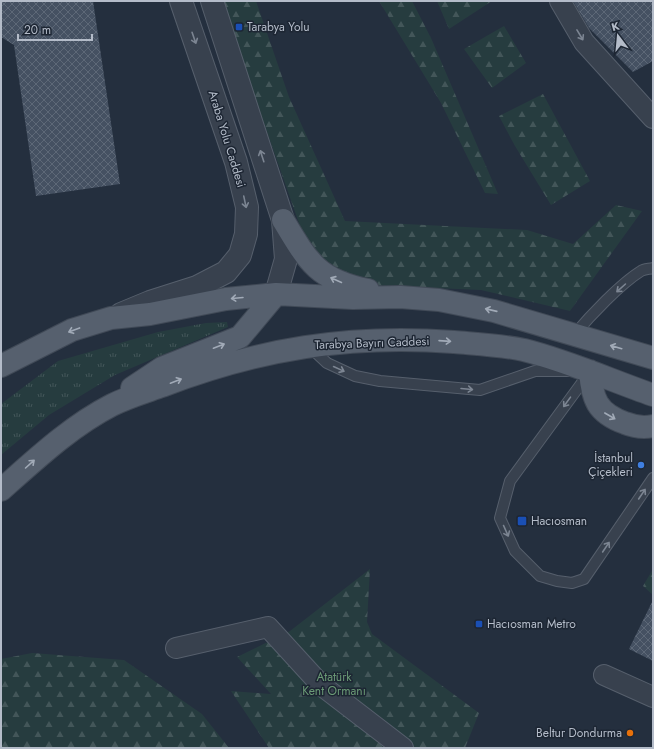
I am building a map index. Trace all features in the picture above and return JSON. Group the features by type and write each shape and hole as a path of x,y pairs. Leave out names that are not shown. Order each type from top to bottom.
{"main road":[{"path":"283,220 309,261 323,274 352,287 400,297"},
{"path":"113,405 134,386 162,368 240,337 276,294"},
{"path":"1,366 72,330 111,318 150,314 226,299 276,294 353,298 400,297 439,300 494,311 653,358"},
{"name":"Tarabya Bayırı Caddesi","path":"1,490 46,450 83,423 113,405 196,373 277,351 309,346 347,342 424,340 477,344 523,350 590,371 653,395"},
{"path":"590,371 592,390 596,404 602,412 614,419 634,426 645,428 653,426"}],"street":[{"name":"Araba Yolu Caddesi","path":"111,318 150,302 197,288 226,272 240,255 246,234 247,207 236,162 181,1"},
{"path":"212,1 283,220 286,259 276,294"},
{"path":"560,1 584,42 653,118"},
{"path":"176,648 268,627 321,684 403,748"},
{"path":"604,674 653,697"}],"lane":[{"path":"574,335 587,319 629,281 642,270 653,268"},
{"path":"309,346 327,363 355,376 380,381 480,390 535,371 590,371"},
{"path":"590,371 510,481 500,518 515,551 540,576 557,582 572,583 584,579 653,478"}],"green space":[{"path":"221,1 256,1 289,97 345,221 527,230 573,244 616,205 642,211 570,311 481,290 320,283"},
{"path":"379,1 412,1 431,38 498,194 485,193 441,103"},
{"path":"437,1 492,1 449,29"},
{"path":"504,26 526,63 492,88 464,49"},
{"path":"543,94 590,181 551,205 515,146 499,116"},
{"path":"227,322 228,327 115,375 49,415 1,455 1,404 58,361 158,332 206,323"},
{"name":"Atatürk Kent Ormanı","path":"370,569 367,622 372,634 479,713 465,748 269,748 231,691 271,694 237,657 290,631"},
{"path":"653,569 653,595 643,586"},
{"path":"32,653 124,660 202,714 229,748 1,748 1,659"}],"building":[{"path":"1,1 93,1 120,184 36,196 14,45 1,37"},
{"path":"573,1 653,1 653,61 633,72 589,28"},
{"path":"653,600 653,661 629,649"}],"place":[{"name":"Tarabya Yolu","path":"239,27"},
{"name":"İstanbul Çiçekleri","path":"641,465"},
{"name":"Hacıosman","path":"522,521"},
{"name":"Hacıosman Metro","path":"479,624"},
{"name":"Beltur Dondurma","path":"630,733"}]}
